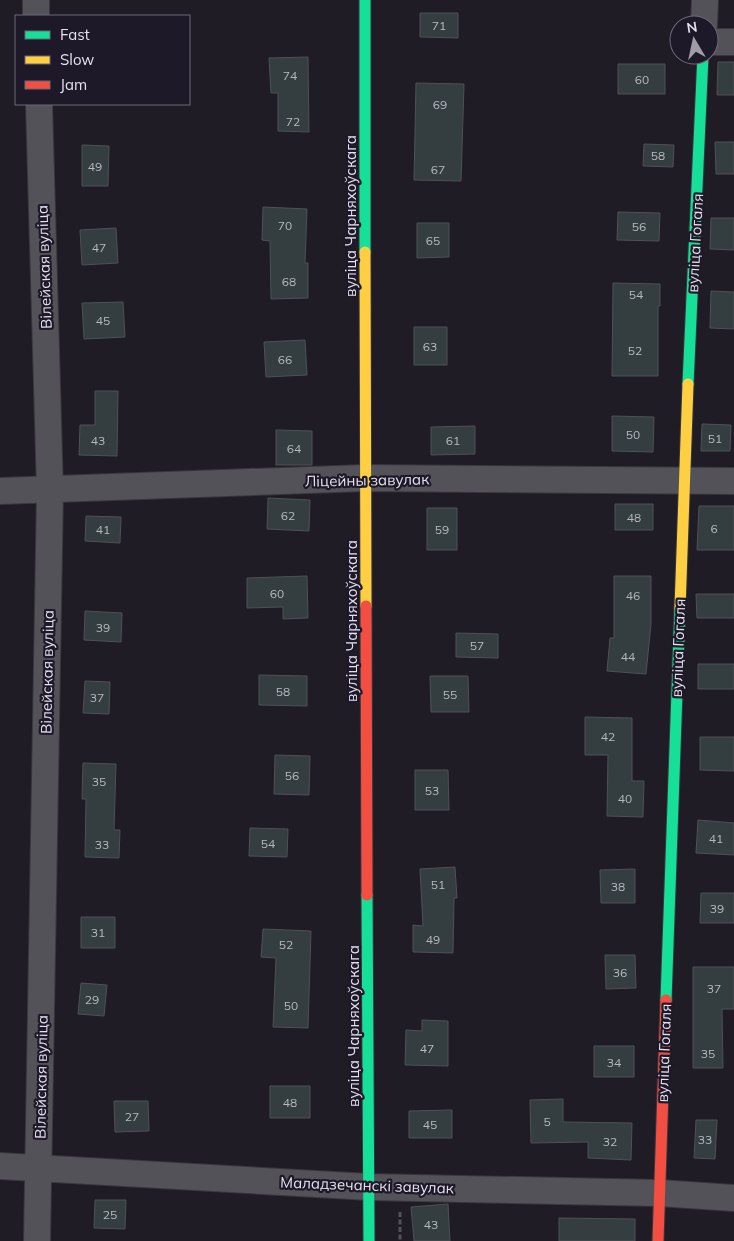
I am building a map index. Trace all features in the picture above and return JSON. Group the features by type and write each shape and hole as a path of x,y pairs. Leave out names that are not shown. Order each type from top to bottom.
{"main road":[{"name":"вуліца Чарняхоўскага","path":"365,0 365,478 369,1241"},
{"name":"вуліца Гогаля","path":"658,1241 684,482 703,65"}],"street":[{"path":"36,0 36,15"},
{"path":"704,15 705,0"},
{"path":"719,42 734,42"},
{"name":"Вілейская вуліца","path":"37,1241 50,491 39,105"},
{"name":"Ліцейны завулак","path":"0,491 50,491 365,478 734,481"},
{"name":"Маладзечанскі завулак","path":"0,1166 369,1187 659,1193 734,1198"}],"path":[{"path":"400,1187 400,1241"}],"building":[{"path":"420,13 458,13 458,38 420,37"},
{"path":"308,57 309,132 278,131 278,93 271,93 269,58"},
{"path":"719,62 734,62 734,95 717,95"},
{"path":"618,64 665,64 665,94 618,94"},
{"path":"416,83 464,84 461,181 414,180"},
{"path":"715,142 734,142 734,174 716,174"},
{"path":"644,144 674,145 673,167 643,166"},
{"path":"82,145 109,146 108,186 82,186"},
{"path":"263,207 307,209 305,263 308,263 308,298 271,299 270,241 262,240"},
{"path":"618,212 660,213 659,241 617,240"},
{"path":"711,218 734,218 734,250 710,249"},
{"path":"417,223 449,223 449,257 417,258"},
{"path":"116,228 118,263 82,265 80,230"},
{"path":"613,283 660,284 660,306 658,306 658,376 612,376"},
{"path":"711,291 734,292 734,329 710,328"},
{"path":"123,302 125,337 84,339 82,303"},
{"path":"414,327 447,327 447,365 414,365"},
{"path":"305,340 307,375 266,377 264,342"},
{"path":"95,391 118,391 117,456 79,455 80,425 95,425"},
{"path":"612,416 654,417 653,452 612,451"},
{"path":"702,424 731,425 730,451 701,451"},
{"path":"475,426 475,454 431,455 431,427"},
{"path":"276,430 312,431 312,465 276,465"},
{"path":"268,498 310,500 309,531 267,529"},
{"path":"615,504 653,504 653,530 615,530"},
{"path":"699,506 734,506 734,550 697,550"},
{"path":"427,508 457,508 457,550 427,550"},
{"path":"86,516 121,517 120,543 85,541"},
{"path":"307,576 308,618 283,619 283,607 247,608 247,578"},
{"path":"614,576 651,576 651,624 646,674 607,671 610,638 614,638"},
{"path":"696,594 734,594 734,618 697,618"},
{"path":"85,611 122,613 121,642 84,640"},
{"path":"456,633 498,634 498,658 456,657"},
{"path":"698,664 734,664 734,689 698,689"},
{"path":"259,675 307,676 307,706 259,705"},
{"path":"430,676 468,676 469,712 431,712"},
{"path":"85,681 110,682 109,714 83,713"},
{"path":"585,717 632,718 632,781 644,781 643,817 607,816 608,755 585,755"},
{"path":"700,737 734,737 734,771 700,770"},
{"path":"275,755 310,756 309,795 274,794"},
{"path":"83,763 116,764 114,830 120,830 119,858 85,857 86,799 82,799"},
{"path":"415,770 448,770 449,810 415,810"},
{"path":"698,820 734,823 734,855 696,853"},
{"path":"250,828 288,829 287,857 249,856"},
{"path":"455,867 457,898 454,898 453,953 413,952 413,925 423,926 420,869"},
{"path":"635,869 635,903 601,903 600,870"},
{"path":"701,893 734,893 734,923 700,923"},
{"path":"81,917 115,917 115,948 81,948"},
{"path":"263,929 311,931 308,1028 273,1027 276,958 261,957"},
{"path":"605,955 635,955 636,988 606,989"},
{"path":"693,967 734,967 734,1009 722,1009 723,1068 693,1068"},
{"path":"81,983 107,985 104,1016 78,1014"},
{"path":"422,1020 448,1021 448,1066 405,1065 406,1030 422,1031"},
{"path":"594,1046 634,1046 634,1077 594,1077"},
{"path":"270,1086 310,1086 310,1118 270,1118"},
{"path":"563,1099 563,1122 632,1123 631,1160 588,1158 588,1142 531,1143 530,1100"},
{"path":"114,1101 148,1101 149,1131 115,1132"},
{"path":"452,1110 452,1138 409,1138 409,1111"},
{"path":"696,1120 717,1120 715,1159 694,1158"},
{"path":"95,1200 126,1200 125,1229 94,1228"},
{"path":"448,1204 450,1241 414,1241 411,1207"},
{"path":"559,1218 635,1219 635,1241 559,1241"}],"traffic: fast":[{"path":"365,0 365,252"},
{"path":"688,384 703,65"},
{"path":"666,1000 680,608"},
{"path":"367,895 369,1241"}],"traffic: slow":[{"path":"365,252 366,606"},
{"path":"680,608 688,384"}],"traffic: jam":[{"path":"366,606 367,895"},
{"path":"658,1241 666,1000"}]}
